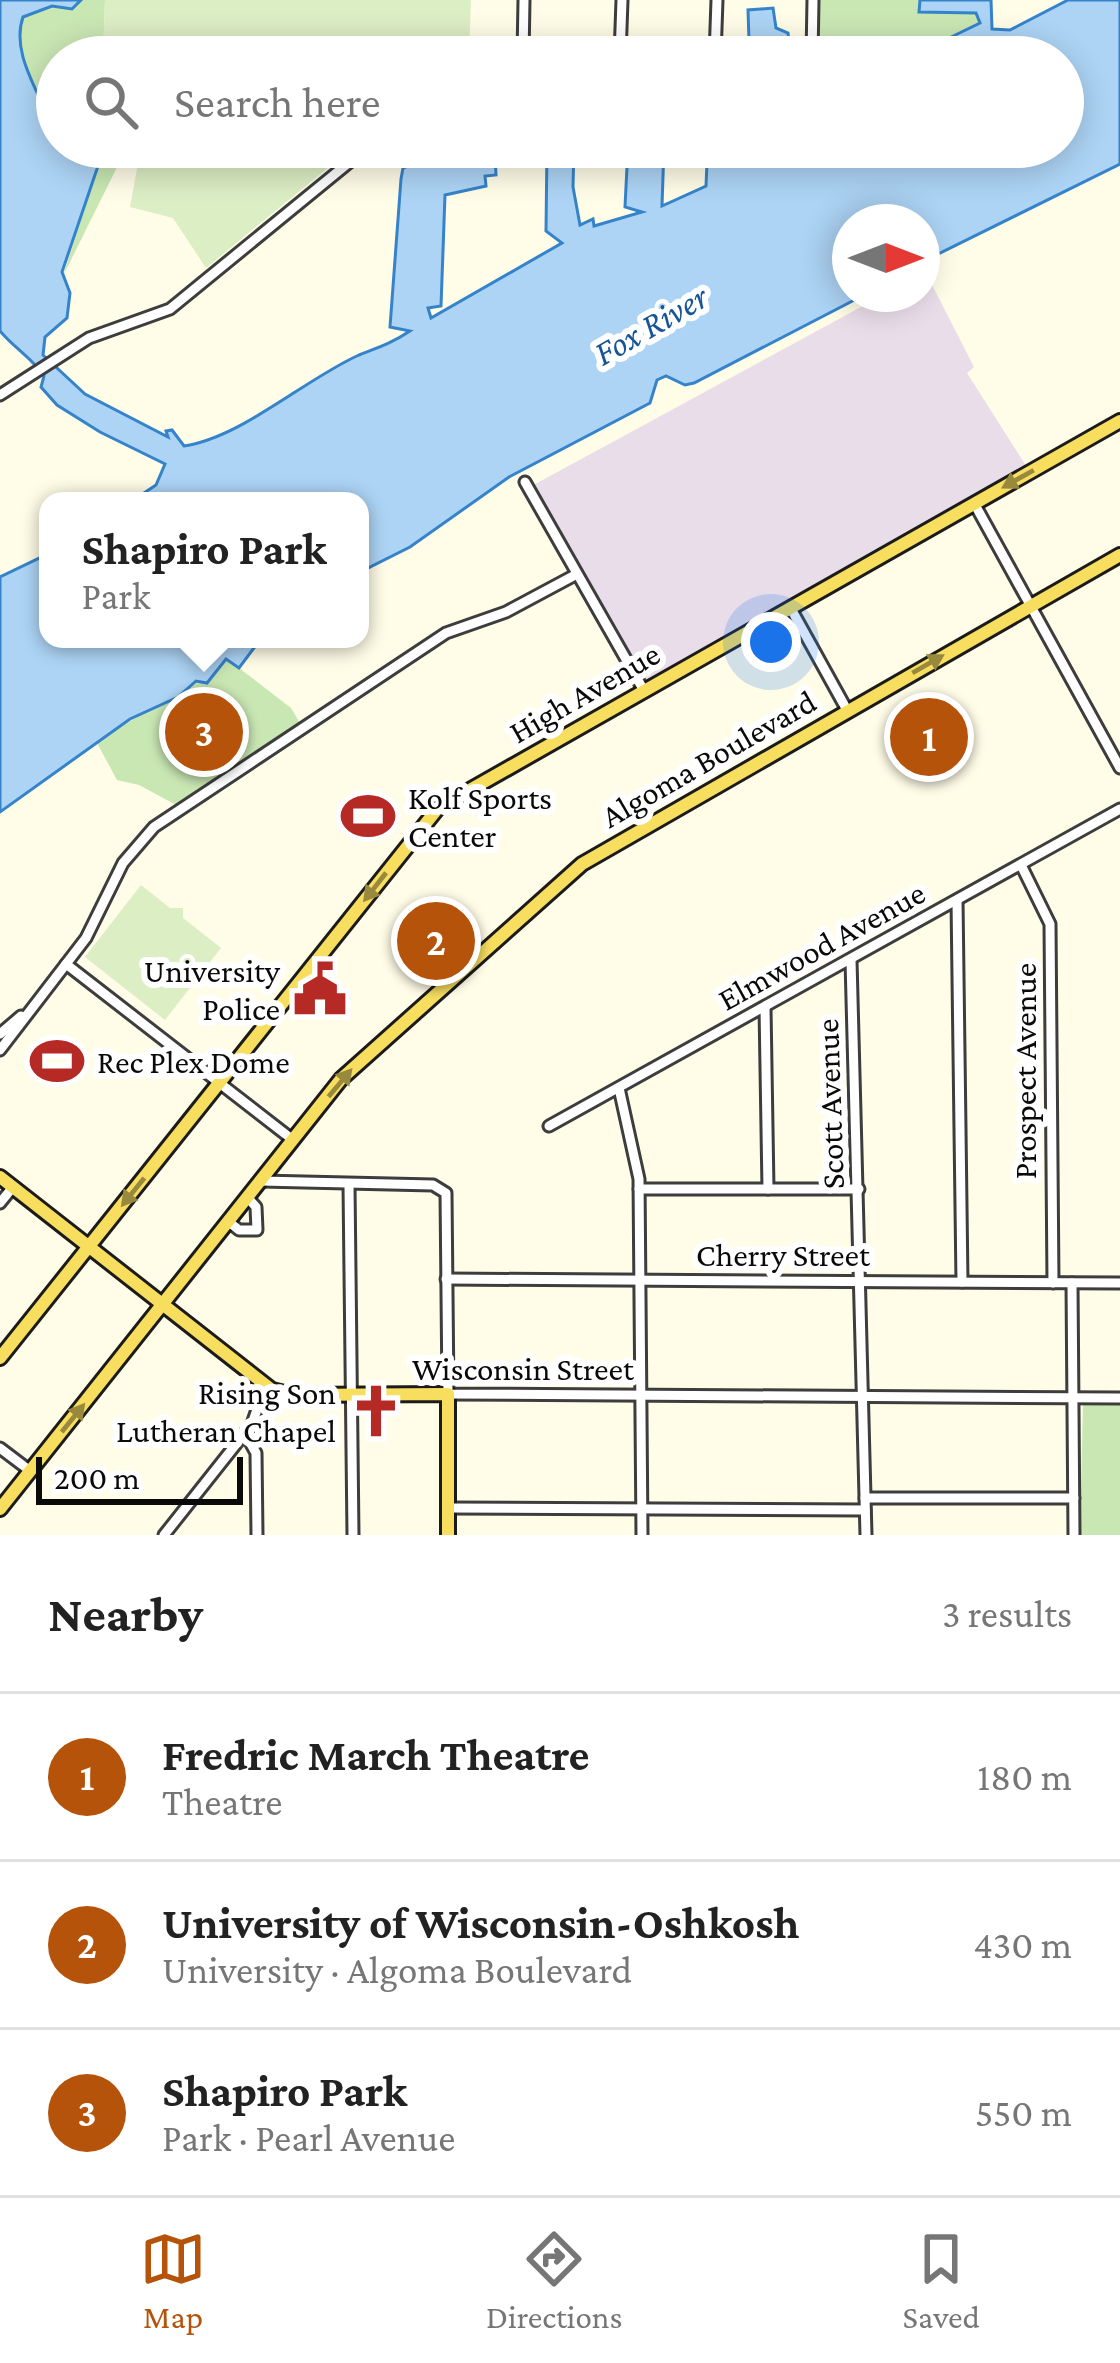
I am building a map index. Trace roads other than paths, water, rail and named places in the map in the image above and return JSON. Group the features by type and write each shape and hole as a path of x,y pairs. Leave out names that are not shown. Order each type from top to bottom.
{"main road":[{"name":"High Avenue","path":"0,1358 438,808 1120,421"},
{"name":"Algoma Boulevard","path":"0,1509 350,1070 590,857 1120,555"},
{"path":"0,1177 265,1386"},
{"name":"Wisconsin Street","path":"265,1386 285,1394 448,1394"},
{"path":"448,1394 448,1535"}],"street":[{"path":"523,36 524,0"},
{"path":"621,36 622,0"},
{"path":"716,36 717,0"},
{"path":"812,36 813,0"},
{"path":"0,395 88,338 147,321 177,304 342,168"},
{"path":"525,482 643,689"},
{"path":"974,503 1120,768"},
{"path":"0,1050 66,964 99,916 123,863 154,827 446,633 506,612 577,574"},
{"path":"790,607 847,710"},
{"name":"Elmwood Avenue","path":"549,1126 1120,809"},
{"name":"Prospect Avenue","path":"1022,865 1050,925 1053,1283"},
{"path":"957,900 962,1282"},
{"name":"Scott Avenue","path":"851,960 866,1535"},
{"path":"66,964 293,1140"},
{"path":"765,1007 767,1189"},
{"path":"0,1034 30,1009"},
{"path":"619,1088 639,1189 642,1535"},
{"path":"261,1181 438,1186 446,1193 448,1394"},
{"path":"349,1184 353,1535"},
{"path":"0,1203 13,1187"},
{"path":"639,1189 859,1190"},
{"path":"229,1222 239,1230 256,1230 256,1207 248,1198"},
{"name":"Cherry Street","path":"446,1279 1120,1283"},
{"path":"1072,1283 1074,1535"},
{"path":"164,1535 245,1433 265,1386"},
{"name":"Wisconsin Street","path":"448,1394 1120,1398"},
{"path":"245,1433 256,1453 257,1535"},
{"path":"0,1448 29,1469"},
{"path":"448,1508 642,1509 1073,1498"}],"water":[{"name":"Fox River","path":"0,0 81,0 72,9 52,6 23,17 20,33 21,50 36,89 36,168 97,168 62,272 70,293 67,318 45,337 43,355 85,394 168,437 166,431 172,430 184,446 228,432 338,365 410,331 390,327 403,168 496,168 496,175 485,176 486,186 445,195 441,306 428,308 431,318 562,243 546,231 547,168 573,168 580,225 593,219 594,226 642,212 625,207 627,168 663,168 662,206 706,186 707,168 1084,168 1084,36 953,36 980,23 976,13 919,12 920,0 991,0 992,29 1010,30 1068,0 1120,0 1120,164 940,253 940,204 832,204 832,312 694,383 685,385 666,376 657,380 650,403 509,477 410,547 369,568 369,492 146,492 156,485 165,464 57,405 41,387 44,376 0,331"},
{"path":"773,8 776,28 788,36 749,36 748,10"},
{"path":"39,558 39,648 254,648 239,668 226,659 207,683 196,681 178,697 130,719 0,812 0,577"}],"place":[{"name":"Shapiro Park","path":"204,732"},
{"name":"Fredric March Theatre","path":"929,737"},
{"name":"Kolf Sports Center","path":"368,816"},
{"name":"University of Wisconsin-Oshkosh","path":"436,941"},
{"name":"University Police","path":"320,989"},
{"name":"Rec Plex Dome","path":"57,1061"},
{"name":"Rising Son Lutheran Chapel","path":"376,1411"}]}
